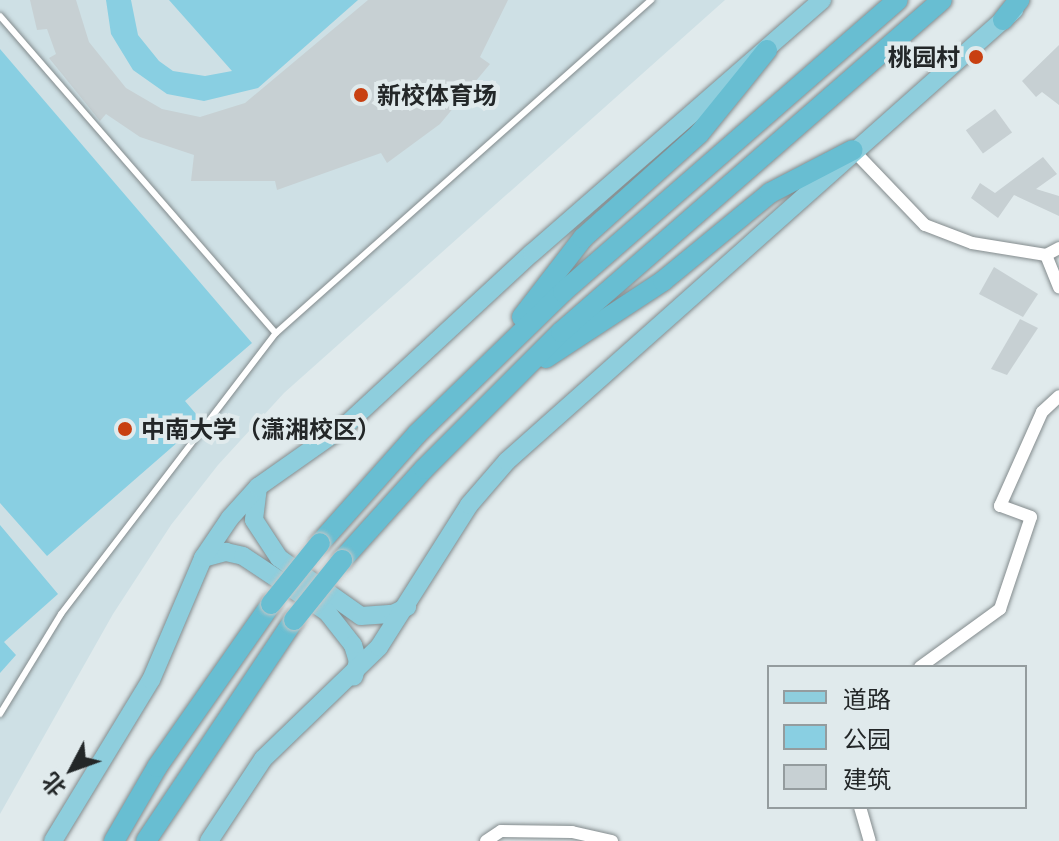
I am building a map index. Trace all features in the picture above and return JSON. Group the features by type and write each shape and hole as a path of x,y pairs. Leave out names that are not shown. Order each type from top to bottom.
{"highway":[{"path":"485,365 898,0"},
{"path":"146,841 294,620 342,560 506,384 942,0"},
{"path":"1003,20 1019,0"},
{"path":"114,841 157,767 271,604 320,543 485,365 583,238 699,134 767,50"},
{"path":"506,384 663,281 770,193 853,150"}],"main road":[{"path":"209,841 263,759 354,676 407,607 469,505 507,461 1025,0"},
{"path":"53,841 151,680 203,558 258,487 346,425 532,253 815,5"},
{"path":"258,487 254,520 279,558 361,616 393,614 407,607"},
{"path":"203,558 226,552 243,556 327,612 353,645 358,661 354,676"}],"street":[{"path":"853,150 925,225 972,243 1046,255 1059,248"},
{"path":"1046,255 1059,287"},
{"path":"923,665 1000,609 1031,517 1000,506 1042,412 1059,396"},
{"path":"861,809 870,841"},
{"path":"486,841 501,831 572,832 612,841"}],"lane":[{"path":"0,714 61,614 276,333 651,0"},
{"path":"0,16 276,333"}],"shaded area":[{"name":"中南大学（潇湘校区）","path":"0,0 725,0 284,393 218,465 171,525 113,614 0,814"}],"green space":[{"path":"106,0 131,0 138,35 159,61 173,71 205,76 232,71 169,0 358,0 258,88 204,101 167,94 133,70 111,34"},
{"path":"0,49 252,343 185,401 202,421 47,556 0,503"},
{"path":"0,525 58,594 4,642 16,655 0,673"}],"building":[{"name":"新校体育场","path":"30,0 76,0 89,42 126,88 162,109 200,117 245,103 368,0 508,0 480,57 490,64 440,124 387,163 381,153 277,190 275,181 191,181 194,155 140,137 106,114 100,121 49,58 56,54 47,29 37,30"},
{"path":"1059,45 1059,105 1042,92 1036,97 1022,81"},
{"path":"995,109 1012,132 983,154 966,130"},
{"path":"1043,157 1057,174 1036,189 1059,196 1059,216 1014,195 998,218 971,198 980,183 995,193"},
{"path":"994,267 1038,294 1023,317 979,294"},
{"path":"1020,319 1038,328 1007,375 991,369"}],"place":[{"name":"桃园村","path":"976,57"},
{"name":"新校体育场","path":"361,95"},
{"name":"中南大学（潇湘校区）","path":"125,429"}]}
